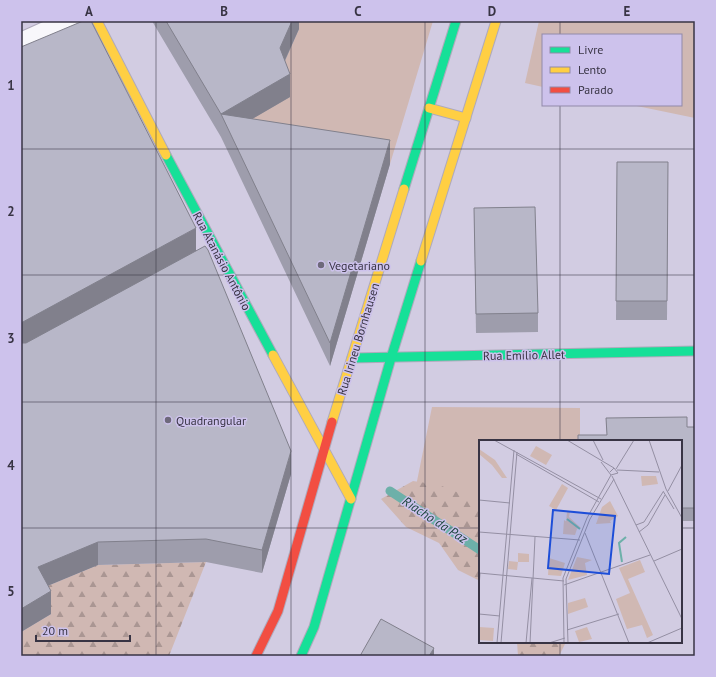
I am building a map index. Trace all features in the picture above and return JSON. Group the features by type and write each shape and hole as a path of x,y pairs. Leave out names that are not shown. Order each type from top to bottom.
{"street":[{"path":"21,44 72,21"},
{"name":"Rua Atanásio Antônio","path":"97,21 216,251 351,499"},
{"name":"Rua Irineu Bornhausen","path":"256,656 278,611 324,448 456,21"},
{"path":"300,656 314,627 391,358 496,21"},
{"path":"429,108 466,118"},
{"name":"Rua Emílio Allet","path":"352,358 695,351"}],"green space":[{"path":"294,21 433,21 390,164 221,137 280,71 299,29"},
{"path":"539,21 695,21 695,118 637,106 682,106 682,34 542,34 542,87 525,83"},
{"path":"432,407 580,408 580,440 479,440 479,520 416,486"},
{"path":"413,481 439,485 479,501 479,580 458,570 439,543 406,527 381,499"},
{"path":"206,562 169,656 21,656 21,632 51,614 38,590 98,565"},
{"path":"517,643 566,643 559,656 518,656"}],"building":[{"path":"83,21 91,21 196,228 21,323 21,47"},
{"path":"166,21 292,21 280,48 290,74 221,114"},
{"name":"Vegetariano","path":"221,114 390,140 330,343"},
{"path":"617,162 668,162 667,301 616,301"},
{"path":"535,207 538,313 476,314 474,208"},
{"name":"Quadrangular","path":"205,246 208,250 291,451 262,550 206,539 98,542 38,567 51,591 21,609 21,343 26,343"},
{"path":"687,417 687,427 695,427 695,508 682,508 682,440 578,440 578,435 607,435 606,418"},
{"path":"381,619 434,648 429,656 360,656"}],"waterway":[{"name":"Riacho da Paz","path":"390,491 479,549"}],"traffic: fast":[{"path":"404,189 456,21"},
{"path":"166,155 273,355"},
{"path":"301,656 314,627 391,358 421,261"},
{"path":"352,358 695,351"}],"traffic: slow":[{"path":"97,21 166,155"},
{"path":"421,261 496,21"},
{"path":"429,108 466,118"},
{"path":"332,422 404,189"},
{"path":"273,355 351,499"}],"traffic: jam":[{"path":"256,656 278,611 332,422"}],"place":[{"name":"Vegetariano","path":"321,265"},
{"name":"Quadrangular","path":"168,420"}]}
